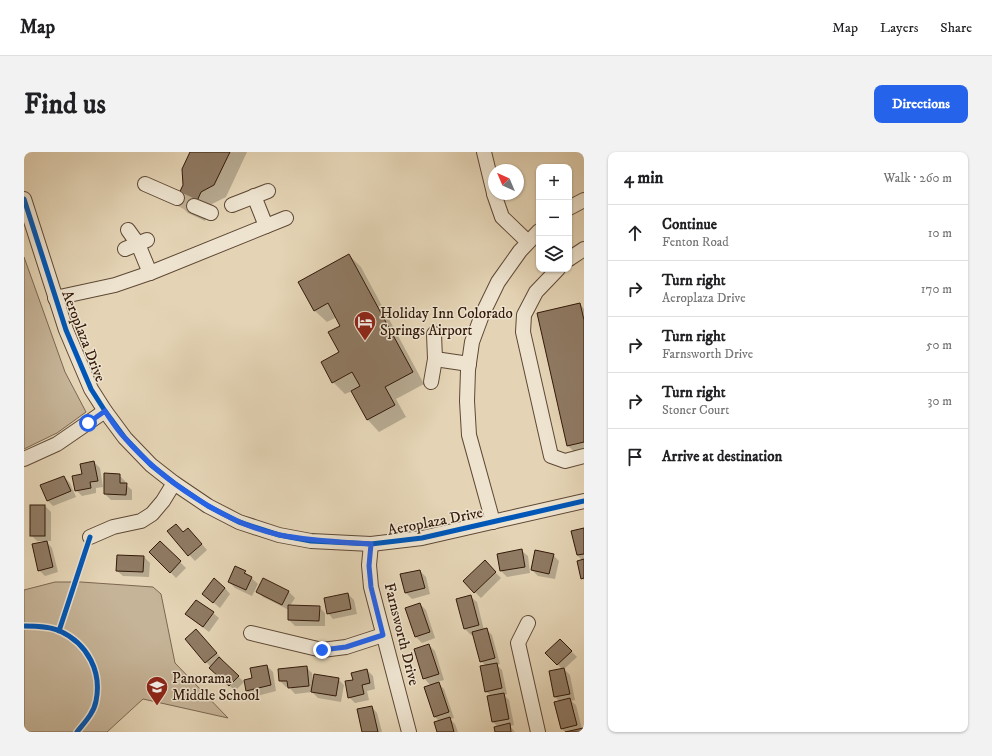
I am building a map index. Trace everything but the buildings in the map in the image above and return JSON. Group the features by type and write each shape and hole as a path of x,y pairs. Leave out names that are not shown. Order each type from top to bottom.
{"street":[{"path":"484,152 488,168"},
{"path":"145,184 177,198"},
{"path":"232,205 268,191"},
{"path":"254,196 266,226"},
{"name":"Aeroplaza Drive","path":"24,199 66,330 78,361 91,388 124,438 151,465 208,506 239,522 278,535 311,541 371,544 422,538 584,501"},
{"path":"496,200 502,217 528,242"},
{"path":"572,206 584,200"},
{"path":"194,206 211,214"},
{"path":"56,298 115,285 286,218"},
{"path":"128,230 137,244 150,272"},
{"path":"493,522 469,435 467,401 472,342 498,282 520,251 536,234"},
{"path":"572,257 584,249"},
{"path":"555,272 536,292 524,316 523,332 550,456 566,461 584,456"},
{"path":"431,382 435,359 434,334"},
{"path":"435,359 469,364"},
{"path":"24,459 57,444 105,411"},
{"path":"90,537 113,528 141,521 152,514 163,501 174,483"},
{"name":"Farnsworth Drive","path":"371,544 369,566 371,587 409,732"},
{"path":"528,622 518,643 538,732"},
{"path":"251,633 322,650 346,647 383,635"}],"shaded area":[{"path":"24,257 65,372 86,412 57,433 24,449"},
{"path":"55,582 81,582 153,587 161,594 175,663 228,718 143,699 107,732 24,732 24,590"}],"tunnel":[{"path":"177,198 194,206"}],"cycle path":[{"path":"24,199 66,330 91,389 125,438 151,465 208,506 239,522 279,535 311,541 371,544 422,538 584,501"},
{"path":"59,631 90,537"},
{"path":"24,626 47,627 60,631 78,643 91,660 97,680 96,701 91,714 77,732"}],"place":[{"name":"Holiday Inn Colorado Springs Airport","path":"365,342"},
{"name":"Panorama Middle School","path":"157,706"}],"route":[{"path":"88,423 105,411 124,438 151,465 208,506 239,522 278,535 311,541 371,544 369,566 371,587 383,635 346,647 322,650"}]}
